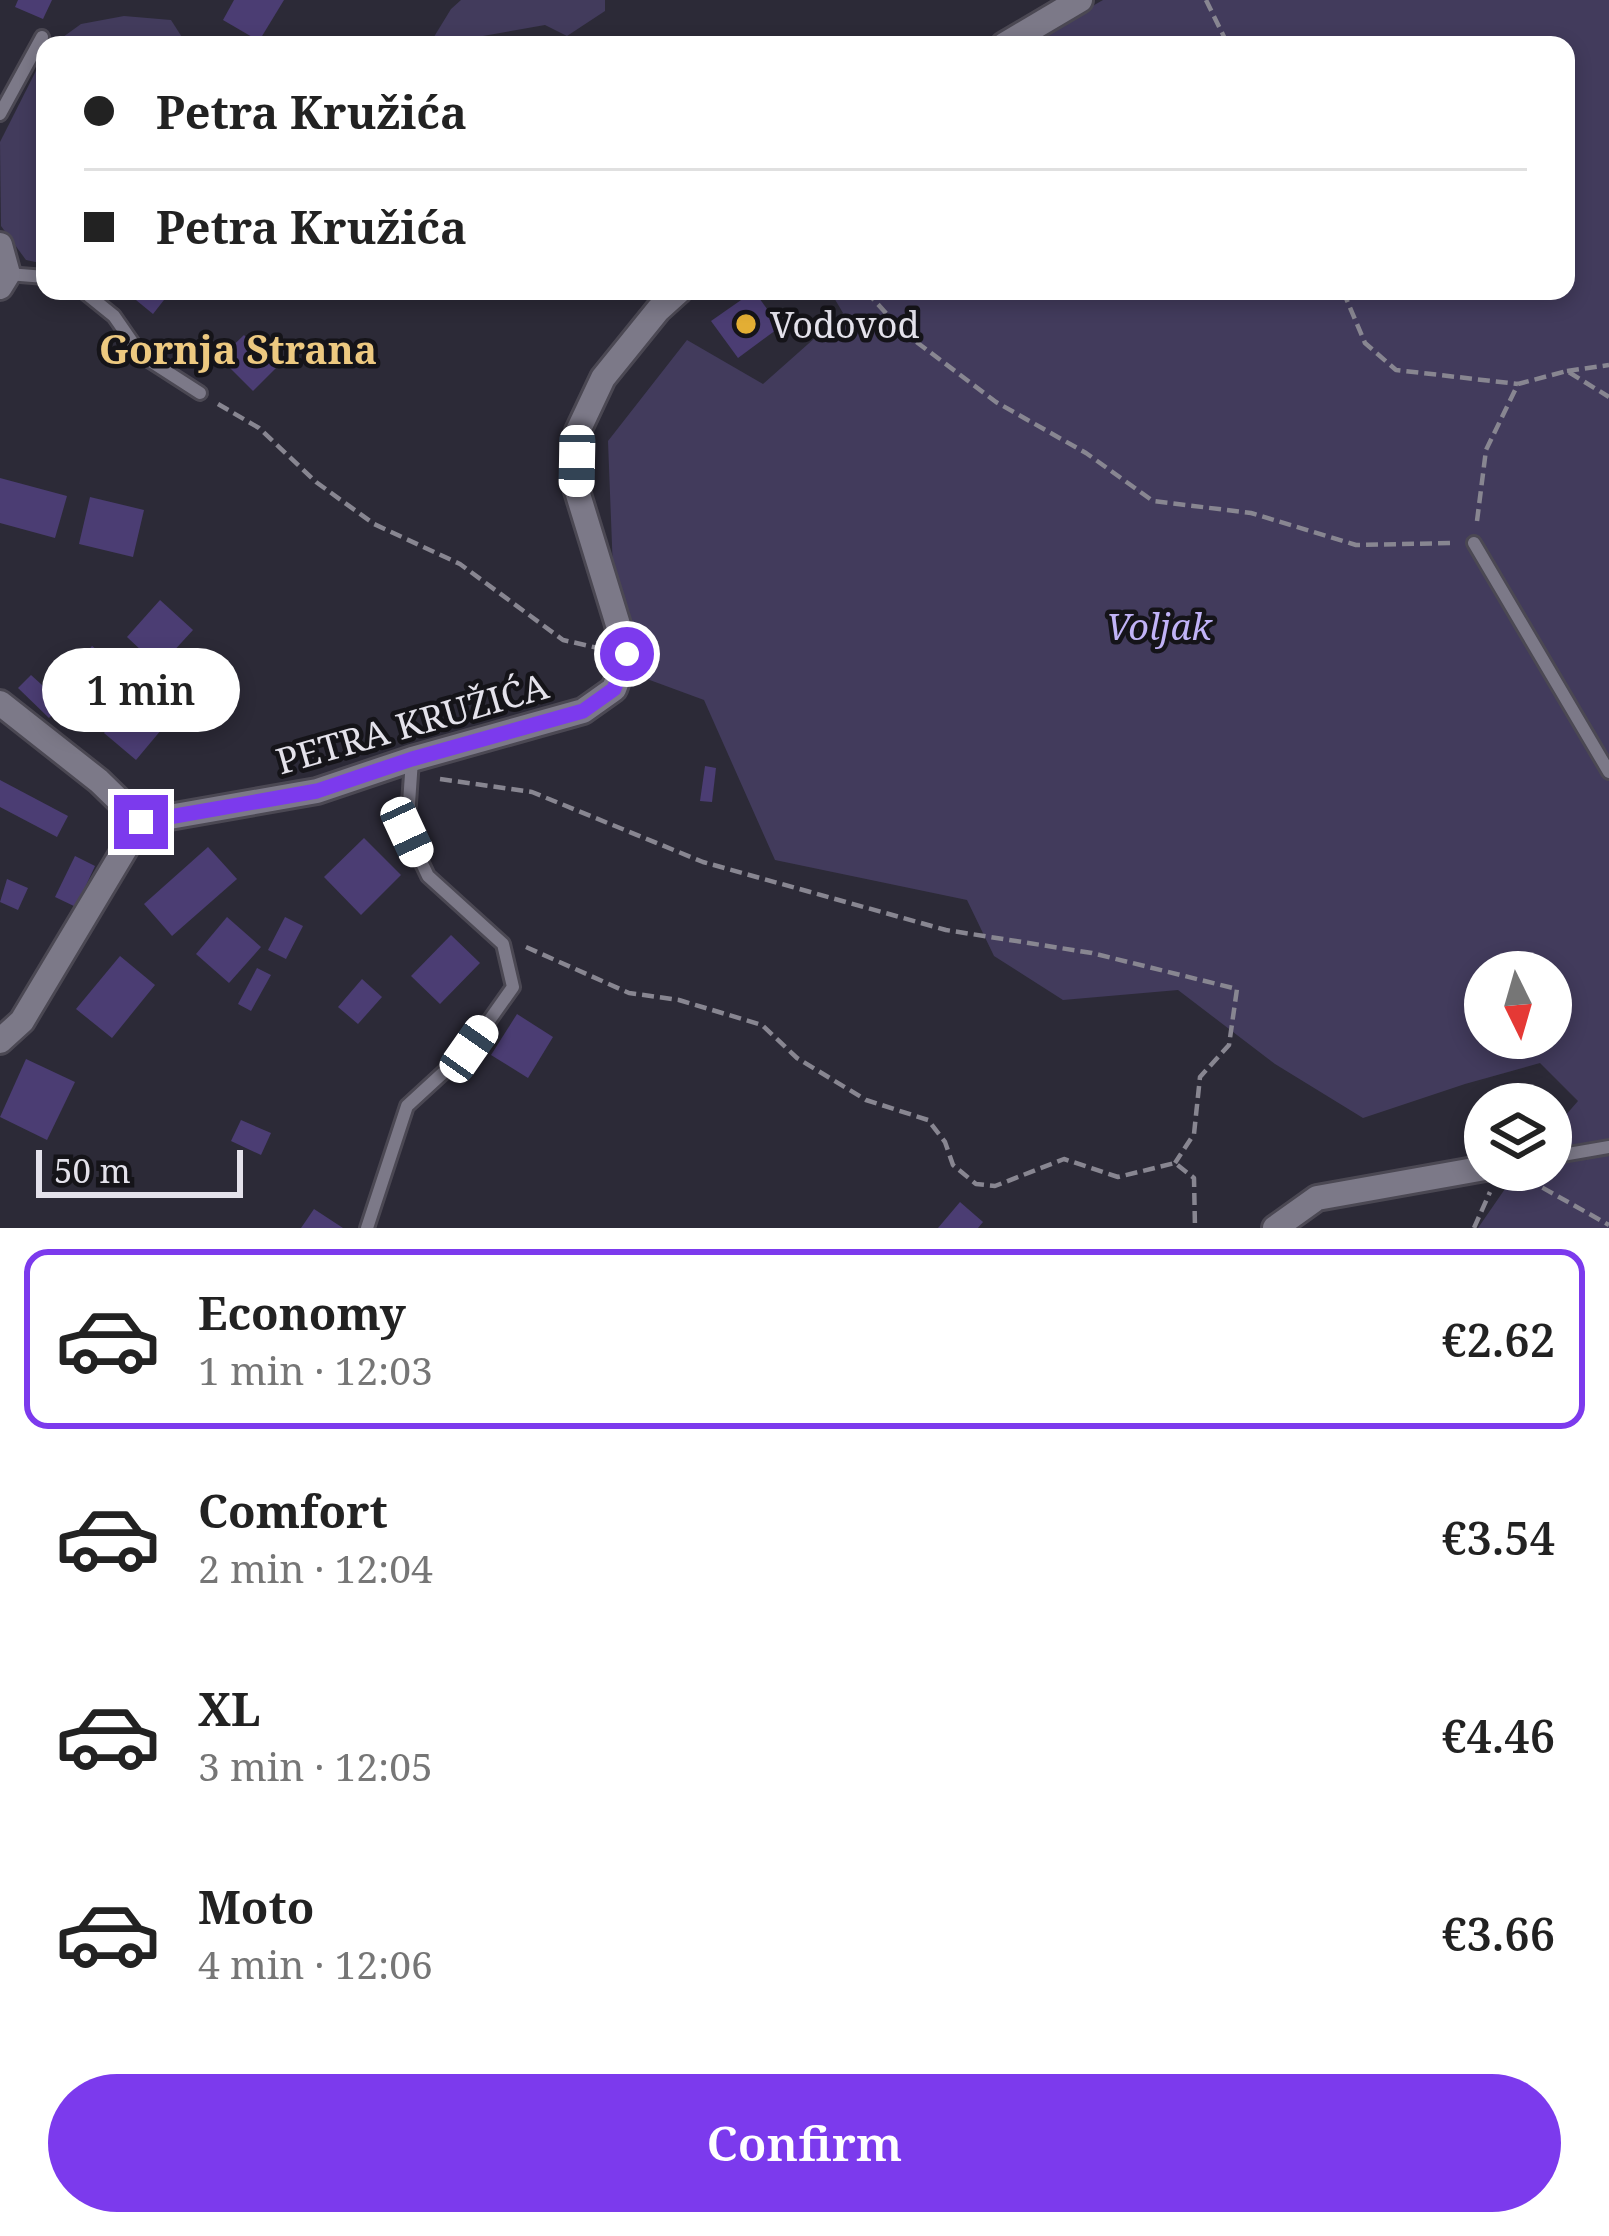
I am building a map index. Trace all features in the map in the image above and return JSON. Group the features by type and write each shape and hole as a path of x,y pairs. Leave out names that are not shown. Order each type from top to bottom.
{"street":[{"path":"1019,36 1080,0"},
{"path":"0,245 4,280"},
{"path":"627,654 577,490 578,431 603,378 669,300"},
{"name":"PETRA KRUŽIĆA","path":"141,822 411,769 583,711 614,689 627,654"},
{"path":"0,703 99,781 141,822 22,1021 0,1041"},
{"path":"1274,1228 1317,1198 1464,1182"}],"lane":[{"path":"0,114 36,49"},
{"path":"4,280 36,278"},
{"path":"94,300 114,316 141,356 200,392"},
{"path":"1474,543 1609,772"},
{"path":"367,1228 407,1106 469,1049 513,987 503,944 428,876 407,832 411,769"},
{"path":"1572,1153 1609,1147"}],"path":[{"path":"1206,0 1224,36"},
{"path":"874,300 902,331 997,402 1086,453 1153,501 1251,513 1356,545 1474,543 1486,450 1518,383"},
{"path":"1347,300 1365,343 1396,370 1518,383 1609,364"},
{"path":"1567,371 1609,397"},
{"path":"200,392 259,428 316,482 374,524 460,564 562,640 627,654"},
{"path":"411,769 532,792 703,862 946,930 1092,953 1237,989 1229,1045 1200,1077 1194,1134 1175,1163 1118,1178 1064,1160 995,1186 976,1184 953,1165 945,1142 928,1120 866,1100 797,1058 762,1025 679,1000 628,993 516,942"},
{"path":"1175,1163 1194,1178 1195,1228"},
{"path":"1474,1228 1485,1191"},
{"path":"1548,1191 1609,1225"}],"green space":[{"path":"461,0 605,0 605,11 567,36 545,25 483,36 434,36"},
{"name":"Voljak","path":"1103,0 1609,0 1609,1228 1478,1228 1504,1191 1572,1191 1572,1108 1578,1101 1572,1095 1572,1083 1560,1083 1540,1063 1363,1118 1275,1064 1178,990 1063,1000 994,956 967,900 775,860 704,700 647,679 613,571 608,441 687,340 763,384 843,313 835,300 1575,300 1575,36 1040,36"},
{"path":"124,16 171,20 181,36 64,36 81,24"},
{"path":"36,71 36,262 26,260 1,226 0,142"}],"building":[{"path":"18,0 52,0 43,19 15,7"},
{"path":"234,0 284,0 262,36 250,36 223,20"},
{"path":"136,300 164,300 153,314"},
{"name":"Vodovod","path":"741,300 760,300 780,327 738,358 711,321"},
{"path":"244,335 276,368 253,391 220,358"},
{"path":"0,478 67,496 55,538 0,523"},
{"path":"90,497 144,510 133,557 79,544"},
{"path":"160,600 193,630 159,667 127,637"},
{"path":"92,646 119,667 108,680 81,659"},
{"path":"89,671 104,684 91,699 76,687"},
{"path":"31,675 63,704 49,718 18,688"},
{"path":"150,678 182,705 136,760 104,733"},
{"path":"705,766 716,768 712,802 700,801"},
{"path":"0,780 68,816 57,837 0,807"},
{"path":"364,838 401,875 361,915 324,877"},
{"path":"208,847 237,879 172,936 144,904"},
{"path":"75,856 95,866 76,907 55,897"},
{"path":"7,879 28,888 18,910 0,902"},
{"path":"227,917 261,947 229,983 196,954"},
{"path":"285,917 303,926 286,959 268,950"},
{"path":"451,935 480,963 440,1004 411,976"},
{"path":"120,956 155,985 112,1038 76,1009"},
{"path":"257,968 271,975 251,1011 238,1004"},
{"path":"362,979 382,997 358,1024 338,1007"},
{"path":"517,1014 553,1037 528,1078 491,1055"},
{"path":"26,1059 75,1082 47,1140 0,1117"},
{"path":"241,1120 271,1133 261,1155 231,1141"},
{"path":"960,1202 983,1222 978,1228 938,1228"},
{"path":"314,1209 343,1228 301,1228"}],"place":[{"name":"Vodovod","path":"746,324"}],"district":[{"name":"Gornja Strana","path":"238,348"}],"route":[{"path":"141,822 317,791 412,759 541,726 583,711 614,689 627,654"}]}
